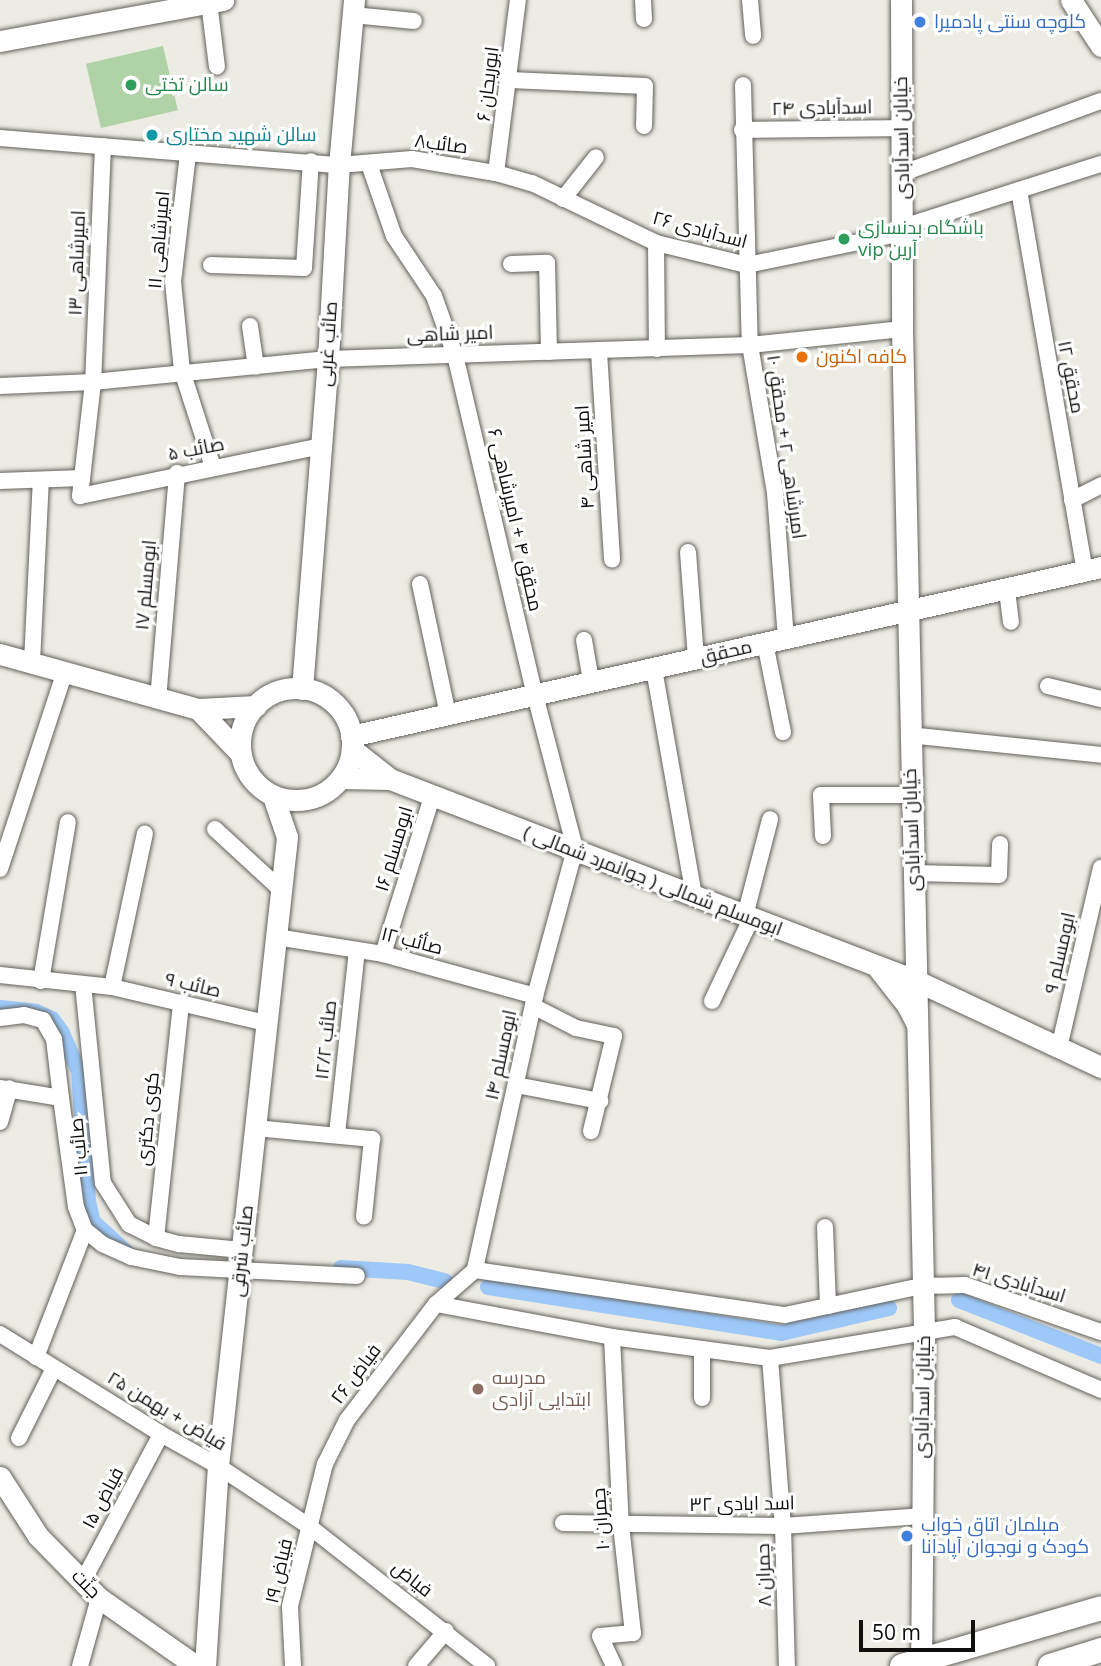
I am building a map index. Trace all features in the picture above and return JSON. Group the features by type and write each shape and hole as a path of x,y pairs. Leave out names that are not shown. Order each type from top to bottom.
{"main road":[{"name":"خیابان اسدآبادی","path":"901,0 902,329 909,735 924,1332 921,1516 914,1664"},
{"path":"1071,0 1101,46"},
{"path":"0,41 216,1"},
{"name":"صائب غربی","path":"302,689 328,359 339,165 354,8"},
{"name":"محقق","path":"351,743 448,715 591,681 1093,570"},
{"path":"0,654 198,709 256,706"},
{"path":"351,743 341,778 327,791 310,799 291,800 273,796 258,786 247,771 241,754 243,728 256,706 269,695 302,689 329,699 340,709 351,743 390,779"},
{"path":"198,709 241,754"},
{"path":"341,778 390,779"},
{"name":"ابومسلم شمالی ( جوانمرد شمالی )","path":"390,779 917,981 1101,1067"},
{"path":"273,796 287,837"},
{"path":"287,837 310,799"},
{"name":"صائب شرقی","path":"205,1666 218,1466 287,837"},
{"path":"916,940 934,972 967,1005"},
{"path":"876,966 907,1005 918,1026"},
{"name":"جنّت","path":"0,1476 38,1536 99,1598 196,1666"},
{"path":"914,1664 1101,1608"},
{"path":"1059,1664 1101,1650"}],"street":[{"name":"ابوریحان ۶","path":"496,173 519,0"},
{"path":"643,0 644,19"},
{"path":"750,0 753,36"},
{"path":"216,1 217,67"},
{"path":"354,8 414,21"},
{"path":"510,80 645,86 644,126"},
{"name":"امیرشاهی ۲ + محقق ۱۰","path":"743,85 742,130 750,345 775,492 775,641 783,732"},
{"path":"903,173 1101,101"},
{"name":"اسدآبادی ۲۴","path":"742,130 902,128"},
{"name":"صائب۸","path":"0,138 339,165 412,159 496,173"},
{"name":"امیرشاهی ۱۳","path":"80,496 93,382 103,146"},
{"name":"امیرشاهی ۱۱","path":"188,154 173,281 182,371 213,467"},
{"path":"563,199 596,157"},
{"path":"211,265 304,268 311,161"},
{"name":"محقق ۴ + امیرشاهی ۶","path":"369,164 394,236 434,296 455,355 535,695 575,849"},
{"name":"اسدآبادی ۲۶","path":"496,173 531,183 656,243 747,265 903,230 1101,164"},
{"name":"محقق ۱۲","path":"1019,190 1072,500 1093,570"},
{"path":"656,243 657,349"},
{"path":"511,264 547,262 549,352"},
{"path":"250,326 256,368"},
{"name":"امیر شاهی","path":"0,386 93,382 182,371 256,368 328,359 750,345 902,329"},
{"name":"امیر شاهی ۴","path":"599,352 612,560"},
{"name":"صائب ۵","path":"80,496 177,473 321,446"},
{"name":"ابومسلم ۱۷","path":"158,700 177,473"},
{"path":"0,481 82,478"},
{"path":"32,662 41,480"},
{"path":"1072,500 1101,485"},
{"path":"688,552 696,659"},
{"path":"420,583 448,715"},
{"path":"1006,590 1011,622"},
{"path":"584,640 591,681"},
{"path":"654,669 694,896"},
{"path":"0,869 65,671"},
{"path":"1048,686 1101,699"},
{"path":"909,735 1100,751"},
{"path":"823,835 821,795 911,795"},
{"name":"ابومسلم ۱۶","path":"383,954 432,797"},
{"path":"712,1001 748,917 770,819"},
{"path":"41,981 68,822"},
{"path":"215,829 281,890"},
{"path":"112,987 145,832"},
{"path":"914,873 999,876 1000,844"},
{"name":"ابومسلم ۱۴","path":"475,1270 534,1001 575,849"},
{"name":"ابومسلم ۹","path":"1059,1048 1101,868"},
{"name":"صأئب ۱۲","path":"276,937 383,954 534,1001 576,1028 614,1036 600,1101"},
{"name":"صائب ۱۲/۲","path":"337,1134 356,951"},
{"name":"صائب ۹","path":"0,975 112,987 266,1023"},
{"name":"صائب ۱۱","path":"83,984 103,1183 129,1224 156,1238 241,1260"},
{"name":"کوی دکتری","path":"156,1238 181,1004"},
{"path":"0,1018 24,1015 43,1020 54,1039 71,1181 85,1230 102,1244 131,1257 180,1268 241,1260 356,1276"},
{"path":"516,1085 600,1101 591,1131"},
{"path":"0,1122 5,1088 61,1098"},
{"path":"255,1128 372,1139 364,1217"},
{"path":"825,1227 828,1306"},
{"path":"36,1357 85,1230"},
{"name":"اسدآبادی ۴۱","path":"475,1270 785,1315 922,1286 965,1285 1101,1332"},
{"name":"فیاض ۲۶","path":"310,1527 325,1464 347,1420 436,1304 475,1270"},
{"path":"436,1304 612,1337 770,1358 956,1327 1101,1390"},
{"name":"فیاض + بهمن ۲۵","path":"0,1334 161,1434 218,1466 310,1527"},
{"name":"چمران ۱۰","path":"612,1337 621,1525 633,1633 600,1636 614,1666"},
{"path":"702,1349 702,1398"},
{"name":"چمران ۸","path":"770,1358 783,1526 787,1666"},
{"path":"19,1438 54,1368"},
{"name":"فیاض ۱۵","path":"83,1581 161,1434"},
{"name":"اسد ابادی ۳۲","path":"563,1523 783,1526 921,1516"},
{"name":"فیاض","path":"310,1527 446,1631 487,1666"},
{"name":"فیاض ۱۹","path":"293,1666 290,1606 310,1527"},
{"path":"80,1666 99,1598"},
{"path":"416,1666 446,1631"}],"green space":[{"name":"سالن تختی","path":"163,46 178,110 101,128 86,64"}],"waterway":[{"path":"0,1008 36,1012 52,1019 62,1033 79,1072 88,1201 93,1222 126,1252"},
{"path":"341,1268 408,1272 445,1281"},
{"path":"488,1287 781,1333 889,1308"},
{"path":"959,1300 1101,1356"}],"place":[{"name":"کلوچه سنتی پادمیرا","path":"920,22"},
{"name":"سالن تختی","path":"131,85"},
{"name":"سالن شهید مختاری","path":"152,135"},
{"name":"باشگاه بدنسازی vip آرین","path":"844,239"},
{"name":"کافه اکنون","path":"802,357"},
{"name":"مدرسه ابتدایی آزادی","path":"478,1389"},
{"name":"مبلمان اتاق خواب کودک و نوجوان آپادانا","path":"907,1536"}]}
